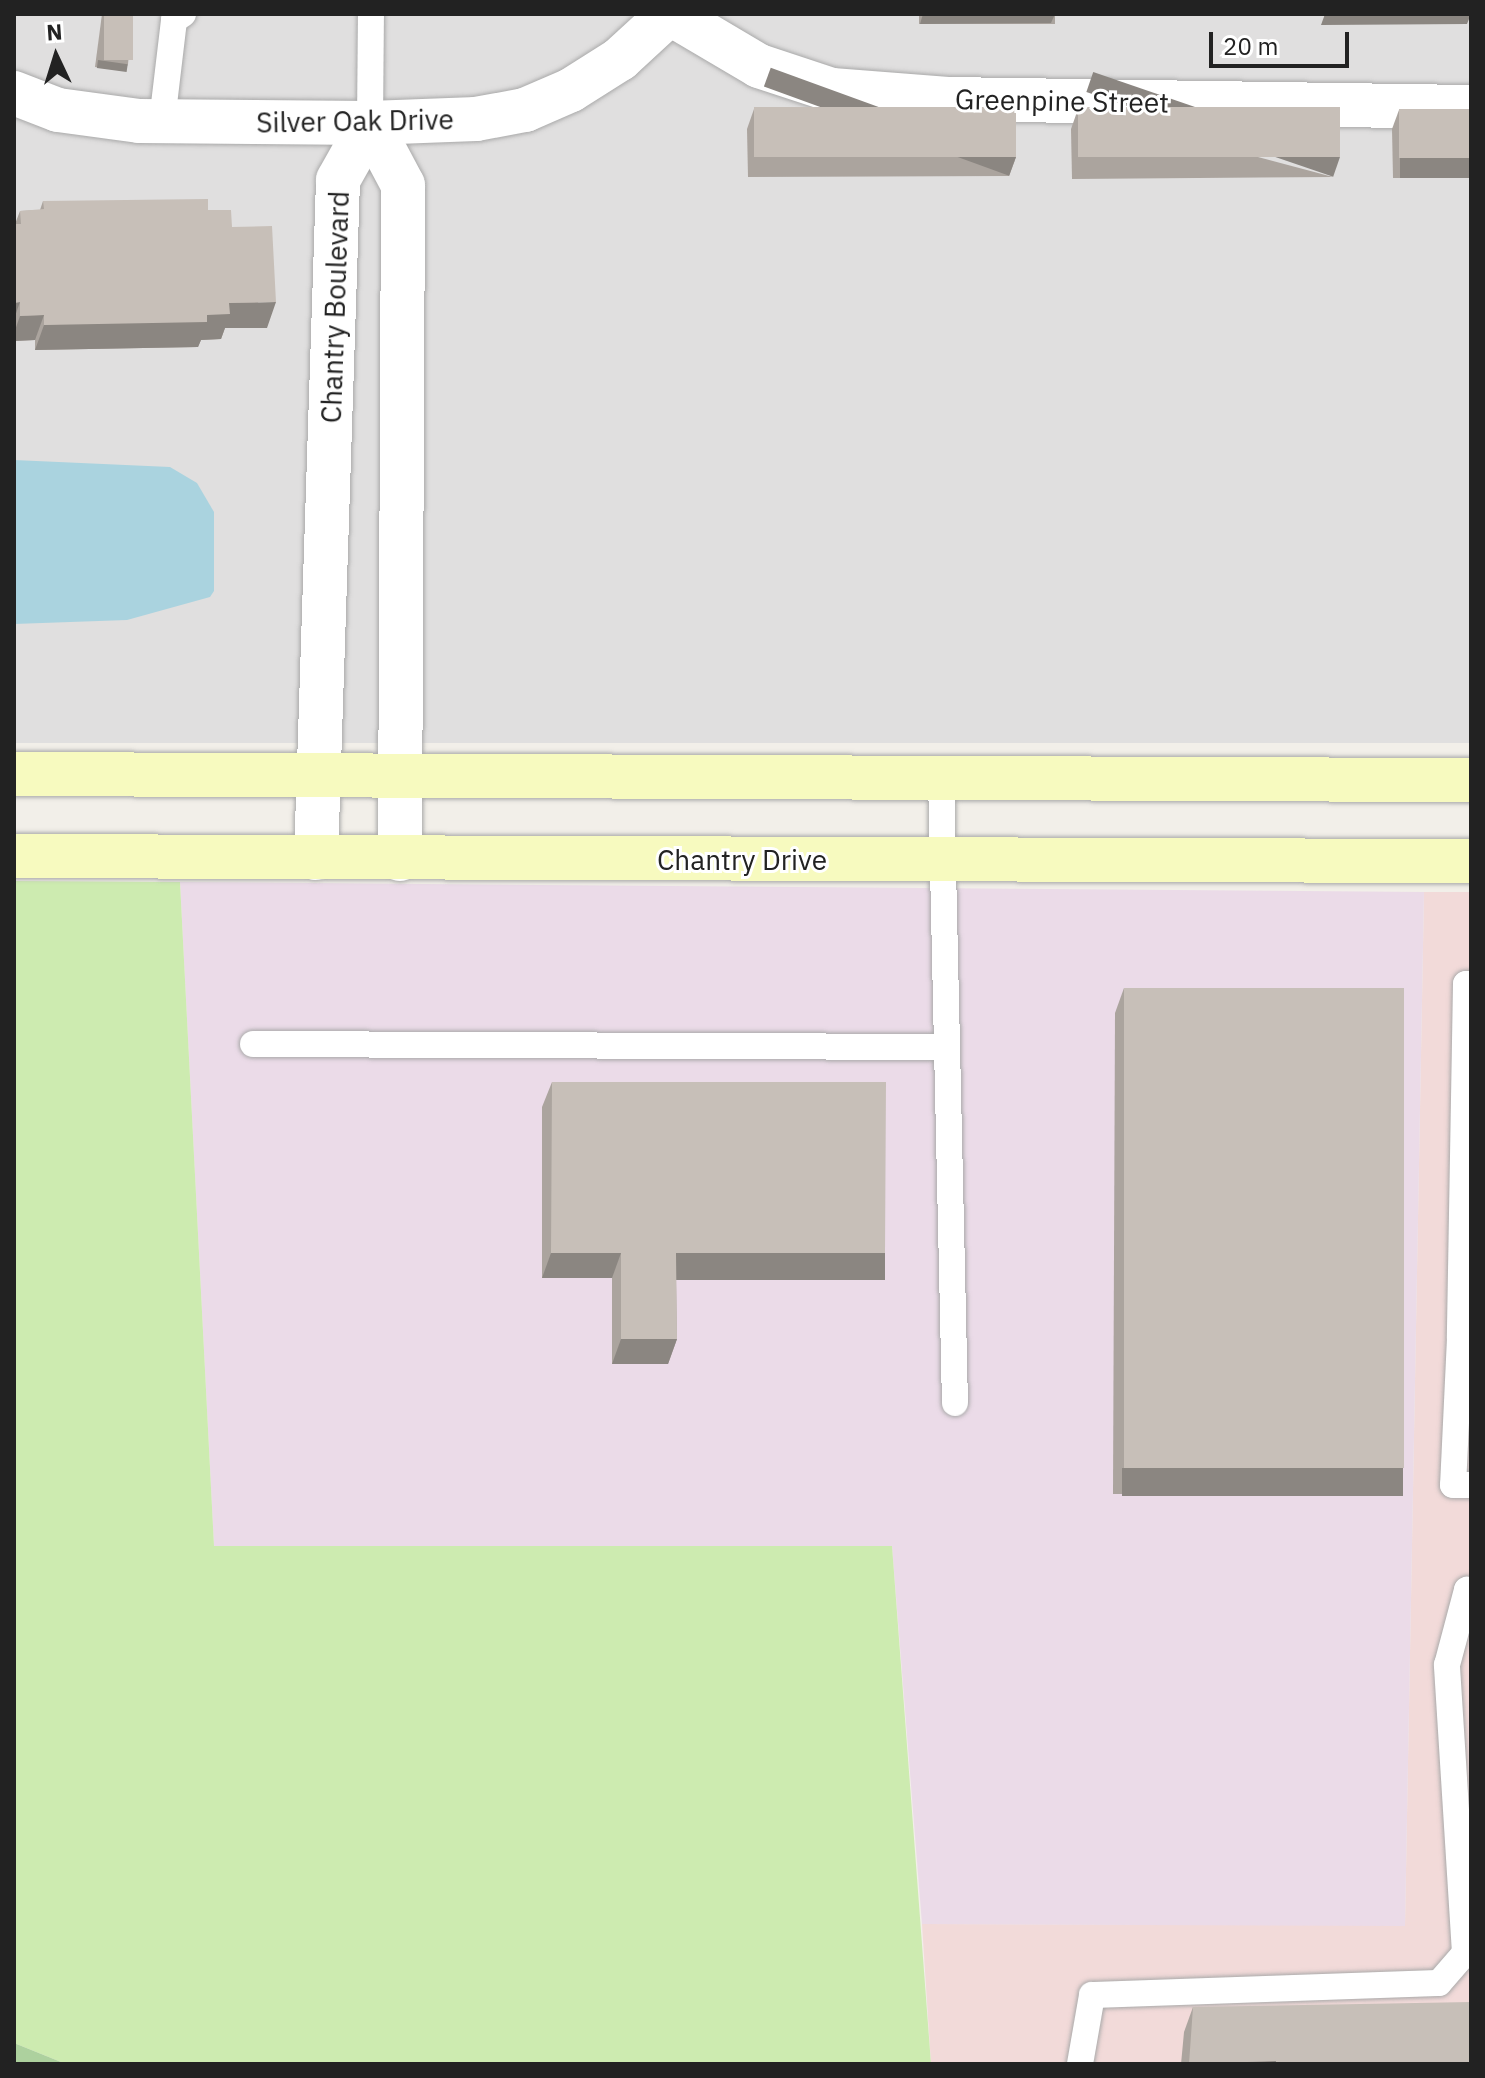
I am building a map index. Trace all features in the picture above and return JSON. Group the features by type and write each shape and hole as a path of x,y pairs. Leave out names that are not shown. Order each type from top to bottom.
{"street":[{"name":"Silver Oak Drive","path":"14,93 58,110 162,121 370,123 476,119 525,110 571,90 620,59 670,14"},
{"name":"Greenpine Street","path":"670,14 759,66 832,90 948,99 1471,107"},
{"name":"Chantry Boulevard","path":"316,858 338,180 370,123"},
{"path":"370,123 403,185 400,859"},
{"path":"14,774 1471,780"},
{"name":"Chantry Drive","path":"14,856 1471,861"}],"lane":[{"path":"162,121 174,20 183,14"},
{"path":"370,123 371,14"},
{"path":"941,778 955,1403"},
{"path":"1471,984 1466,984 1466,1338 1453,1485 1471,1485"},
{"path":"253,1044 946,1047"},
{"path":"1080,2064 1092,1995 1439,1983 1465,1953 1447,1665 1467,1590 1471,1590"}],"shaded area":[{"path":"14,14 1471,14 1471,743 14,743"},
{"path":"180,882 1424,892 1405,1926 922,1924 892,1546 214,1546"},
{"path":"1424,892 1471,892 1471,2064 931,2064 922,1924 1405,1925"}],"green space":[{"path":"14,881 180,882 214,1546 892,1546 931,2064 66,2064 14,2043"},
{"path":"14,2043 66,2064 14,2064"}],"water":[{"path":"14,460 170,467 197,483 214,512 214,591 210,597 127,620 14,624"}],"building":[{"path":"104,14 133,14 133,60 104,60"},
{"path":"754,107 1016,107 1016,157 754,157"},
{"path":"1078,107 1340,107 1340,157 1078,157"},
{"path":"1399,109 1471,109 1471,158 1399,158"},
{"path":"208,199 208,210 231,210 232,227 272,226 276,302 229,303 230,314 207,315 207,322 44,325 44,315 20,316 20,302 14,303 14,224 21,224 20,211 44,209 43,201"},
{"path":"1124,988 1404,988 1404,1468 1124,1468"},
{"path":"552,1082 886,1082 885,1253 676,1253 677,1339 621,1339 621,1253 551,1253"},
{"path":"1471,2002 1471,2064 1276,2064 1276,2061 1189,2064 1193,2007"}]}
